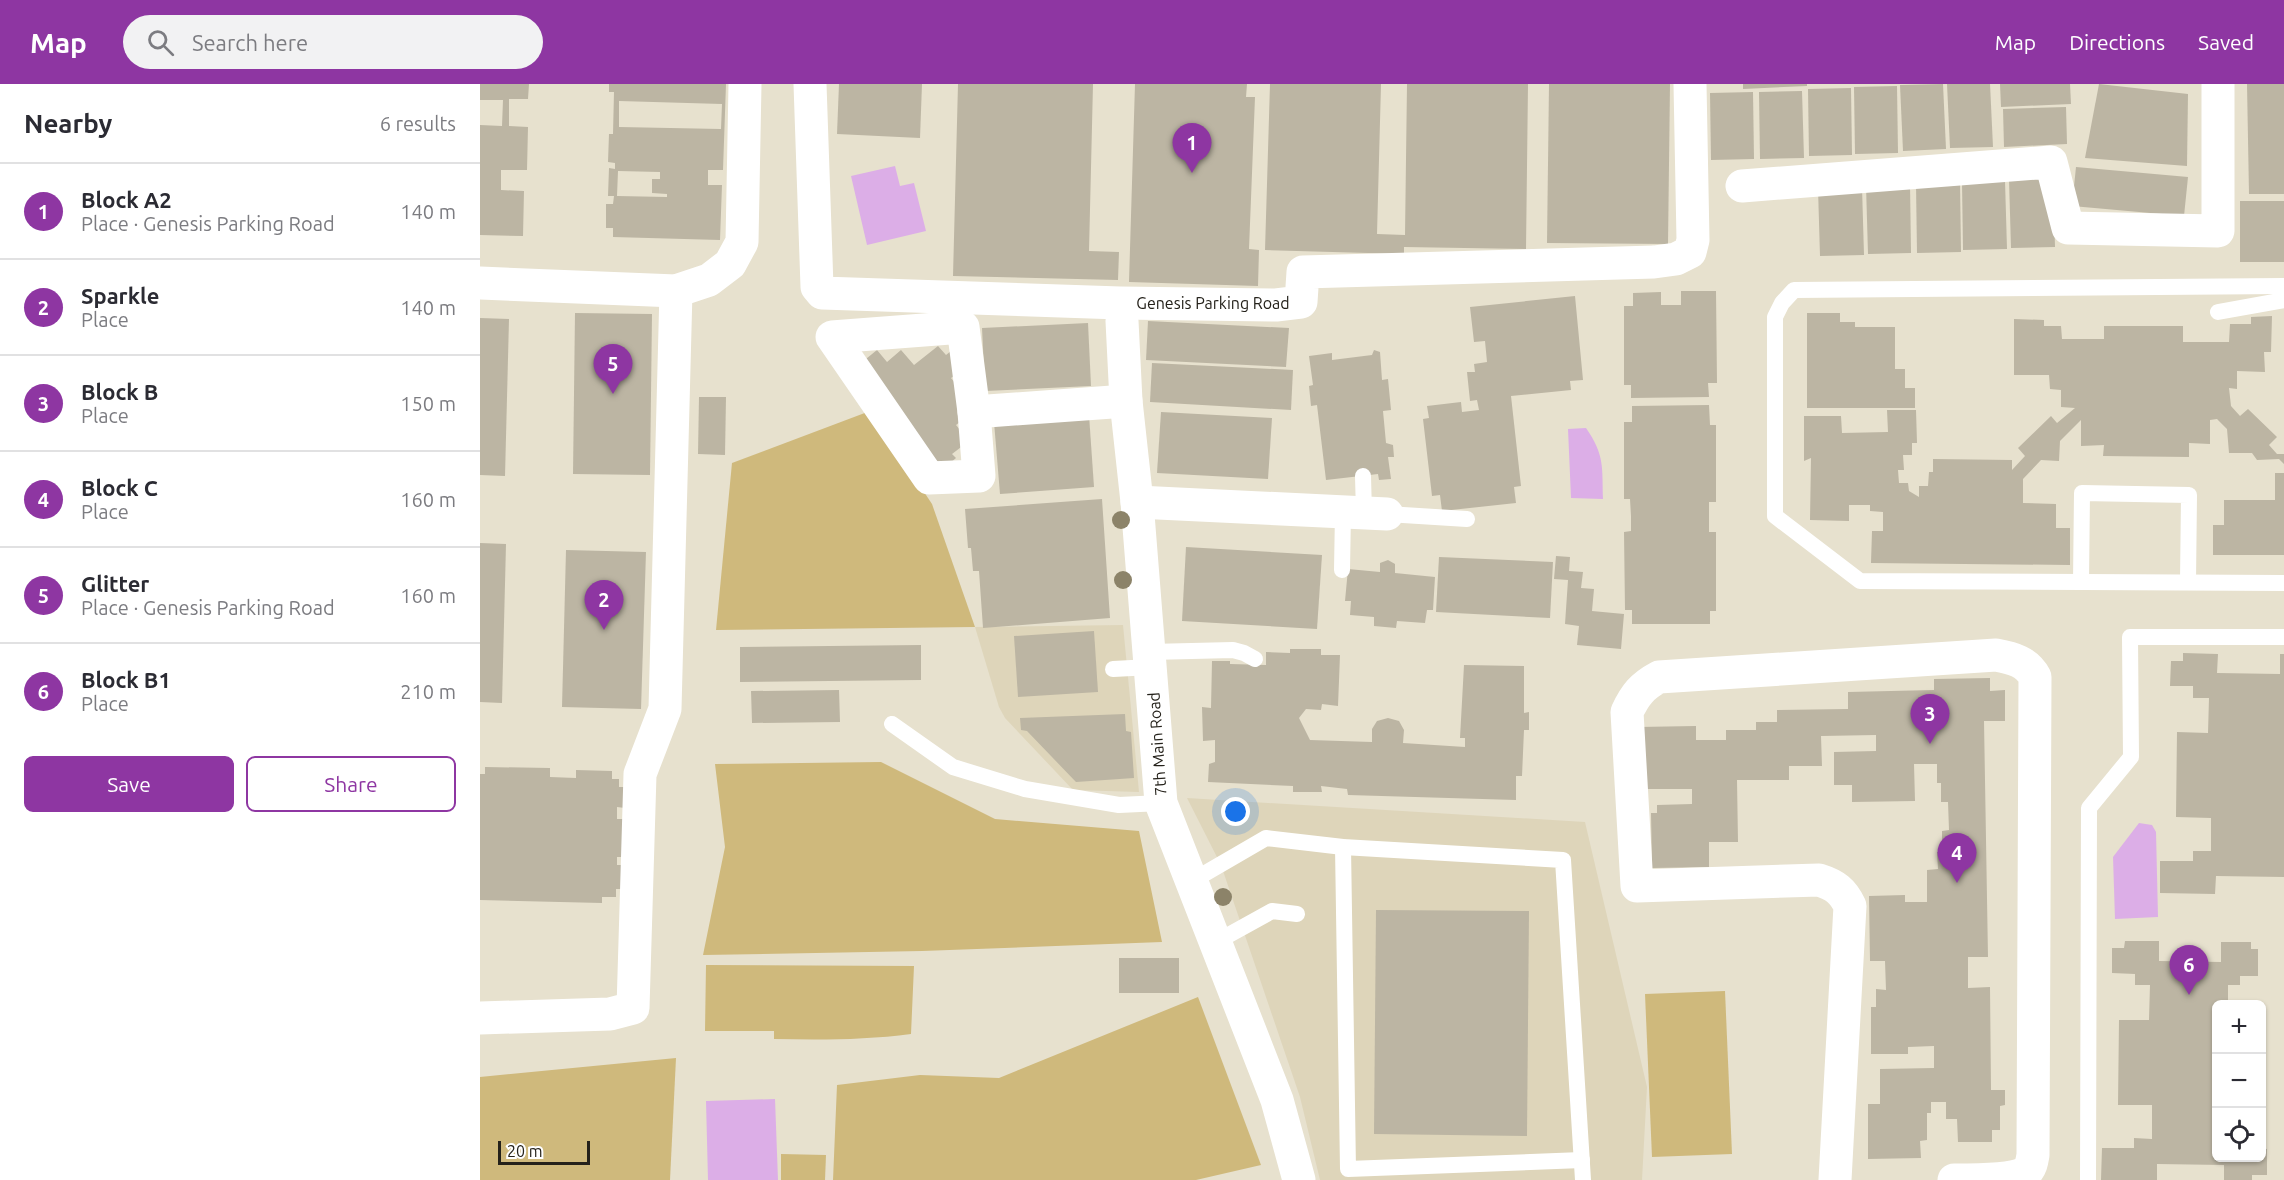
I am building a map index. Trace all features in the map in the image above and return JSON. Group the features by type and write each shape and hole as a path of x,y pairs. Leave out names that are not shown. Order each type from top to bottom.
{"street":[{"path":"480,283 676,291 709,280 730,264 742,242 746,84"},
{"name":"Genesis Parking Road","path":"810,84 817,287 822,293 1016,300 1276,305 1301,302 1304,272 1654,262 1676,259 1690,252 1693,240 1690,84"},
{"path":"1742,186 2051,162 2068,228 2218,231 2218,84"},
{"path":"480,1017 610,1014 633,1008 640,774 665,709 676,291"},
{"name":"7th Main Road","path":"1122,321 1126,401 1151,660 1161,803 1277,1100 1299,1180"},
{"path":"963,327 974,412 979,476 929,478 832,337 963,327"},
{"path":"974,412 1126,401"},
{"path":"1137,502 1365,513"},
{"path":"1835,1180 1850,906 1844,894 1832,884 1819,880 1637,886 1627,712 1635,694 1646,684 1659,677 1996,655 2010,657 2029,666 2035,677 2032,1164 2016,1179 1954,1180"}],"lane":[{"path":"2284,286 1794,290 1782,303 1775,317 1774,516 1860,581 2284,583"},
{"path":"2218,312 2284,300"},
{"path":"1341,570 1365,513 1363,476"},
{"path":"2081,582 2082,493 2189,495 2188,582"},
{"path":"1365,513 1467,519"},
{"path":"2088,1180 2089,808 2131,758 2130,637 2284,637"},
{"path":"1113,669 1151,660 1233,650 1255,659"},
{"path":"892,724 953,767 1025,789 1119,805 1161,803"},
{"path":"1192,881 1266,838 1344,847 1563,860 1583,1180"},
{"path":"1344,847 1348,1169 1582,1160"},
{"path":"1216,942 1272,912 1297,914"}],"shaded area":[{"path":"895,166 900,186 914,183 926,231 867,245 851,176"},
{"path":"870,411 932,504 975,627 716,630 732,463"},
{"path":"1586,428 1599,454 1603,499 1571,498 1568,429"},
{"path":"1123,625 1139,792 1073,790 1005,718 999,707 975,627"},
{"path":"881,762 995,819 1139,831 1162,942 922,951 703,955 725,847 715,764"},
{"path":"1187,798 1585,822 1647,1087 1642,1180 1320,1180 1300,1097 1221,865"},
{"path":"2139,823 2152,825 2156,832 2158,917 2115,919 2113,857"},
{"path":"706,965 914,966 911,1034 860,1038 774,1039 774,1031 705,1031"},
{"path":"1725,991 1732,1154 1652,1157 1645,994"},
{"path":"1198,997 1261,1165 1196,1180 833,1180 837,1085 920,1075 999,1078"},
{"path":"676,1058 670,1180 480,1180 480,1077"},
{"path":"775,1099 778,1180 708,1180 706,1101"},
{"path":"781,1154 826,1155 825,1180 781,1180"}],"building":[{"path":"480,84 529,84 528,99 509,99 509,126 528,127 527,170 501,170 501,190 524,191 523,236 480,235 480,125 502,126 503,100 480,100"},
{"path":"609,84 726,84 723,170 708,170 708,185 722,185 720,240 613,237 613,228 606,228 606,204 613,204 614,196 608,196 609,168 615,169 615,163 608,162 609,134 613,134 614,92 609,92","holes":["619,101 722,104 721,129 619,127","618,171 660,172 660,179 652,179 652,193 667,194 667,197 617,196"]},
{"path":"839,84 922,84 920,138 837,134"},
{"path":"958,84 1093,84 1089,251 1119,252 1118,280 953,276"},
{"path":"1135,84 1247,84 1246,97 1255,97 1249,249 1259,250 1258,286 1129,282"},
{"path":"1270,84 1381,84 1377,234 1405,235 1407,84 1528,84 1526,249 1404,247 1404,254 1265,250"},
{"path":"1549,84 1670,84 1668,244 1547,243"},
{"path":"1743,84 1807,84 1807,86 1743,89"},
{"path":"1943,84 1946,149 1903,151 1900,85"},
{"path":"1947,84 1990,84 1993,147 1950,148"},
{"path":"2000,84 2070,84 2071,104 2001,107"},
{"path":"2099,84 2188,94 2187,166 2085,158"},
{"path":"2247,84 2284,84 2284,194 2249,194"},
{"path":"1897,86 1898,153 1855,154 1854,87"},
{"path":"1851,88 1852,155 1809,156 1808,89"},
{"path":"1802,91 1804,158 1760,159 1759,92"},
{"path":"1753,92 1754,159 1711,160 1710,93"},
{"path":"2066,107 2067,144 2004,147 2003,109"},
{"path":"2076,167 2188,177 2184,216 2072,206"},
{"path":"2053,178 2055,247 2011,248 2009,179"},
{"path":"2005,181 2007,249 1963,250 1962,182"},
{"path":"1960,183 1961,252 1917,253 1916,184"},
{"path":"1910,184 1911,253 1868,254 1866,185"},
{"path":"1862,187 1864,255 1820,256 1818,188"},
{"path":"2240,201 2284,201 2284,262 2240,262"},
{"path":"1681,291 1716,291 1717,383 1708,383 1709,397 1631,398 1631,385 1624,385 1624,306 1633,306 1633,293 1661,292 1661,305 1681,305"},
{"path":"1575,296 1583,380 1570,381 1571,390 1511,396 1521,486 1514,487 1516,503 1442,511 1440,495 1432,496 1423,419 1429,418 1427,406 1461,402 1462,412 1479,410 1477,400 1470,401 1467,372 1475,372 1474,364 1487,362 1485,341 1474,342 1470,307"},
{"path":"575,313 652,314 650,475 573,474"},
{"path":"1807,313 1840,313 1840,322 1855,322 1855,327 1895,327 1895,369 1905,369 1905,388 1915,388 1915,408 1807,408"},
{"path":"2272,316 2271,352 2264,352 2265,372 2237,371 2237,389 2229,388 2231,406 2240,416 2248,409 2277,437 2269,445 2277,454 2284,454 2284,464 2279,459 2257,460 2252,453 2229,453 2227,429 2217,419 2210,420 2210,444 2189,443 2189,457 2103,456 2104,445 2081,446 2081,420 2060,441 2059,461 2041,460 2023,479 2023,503 2056,504 2056,528 2070,528 2070,565 1871,563 1872,531 1883,531 1883,512 1870,511 1870,505 1849,505 1849,521 1810,520 1811,458 1804,461 1804,416 1841,416 1842,433 1888,432 1887,410 1916,410 1917,443 1912,443 1912,455 1903,455 1904,470 1898,470 1899,483 1908,483 1909,491 1919,497 1919,486 1928,486 1929,472 1933,472 1933,459 2012,460 2012,470 2025,456 2018,448 2051,416 2057,423 2075,408 2061,407 2061,390 2050,389 2049,375 2014,375 2014,319 2044,320 2044,326 2061,326 2062,339 2104,339 2104,326 2183,326 2183,342 2229,342 2230,324 2251,324 2251,317"},
{"path":"480,318 509,319 505,476 480,475"},
{"path":"1148,321 1289,328 1286,367 1146,360"},
{"path":"1088,323 1091,386 985,391 982,328"},
{"path":"938,346 946,355 951,351 958,373 951,378 964,394 970,414 956,425 969,441 952,454 956,458 943,469 861,363 877,350 887,362 901,350 914,365"},
{"path":"1374,350 1380,352 1382,380 1388,379 1391,410 1383,411 1386,443 1393,445 1394,457 1388,457 1391,479 1379,480 1378,474 1326,480 1317,405 1311,406 1309,386 1313,385 1309,356 1332,353 1332,360 1372,355"},
{"path":"1152,363 1293,370 1291,410 1150,402"},
{"path":"699,397 726,397 725,455 698,454"},
{"path":"1709,405 1710,425 1716,425 1716,502 1709,502 1709,532 1716,532 1716,611 1710,611 1710,624 1632,624 1632,610 1625,610 1624,532 1631,531 1631,516 1630,499 1624,499 1624,422 1632,422 1632,406"},
{"path":"1161,412 1272,418 1268,479 1157,473"},
{"path":"1089,415 1094,487 1000,494 994,422"},
{"path":"2275,473 2284,473 2284,555 2213,555 2213,525 2224,525 2224,500 2275,500"},
{"path":"1102,499 1110,618 983,628 979,571 973,571 971,548 968,548 965,509"},
{"path":"480,543 506,544 502,703 480,702"},
{"path":"1186,547 1322,555 1317,629 1182,621"},
{"path":"566,550 646,552 641,709 562,707"},
{"path":"1556,556 1570,557 1569,571 1583,572 1581,588 1594,589 1592,611 1624,614 1621,649 1577,645 1579,626 1565,624 1568,580 1554,579"},
{"path":"1439,557 1553,562 1550,618 1436,612"},
{"path":"1388,560 1395,564 1395,573 1435,577 1433,610 1427,610 1425,623 1397,621 1396,628 1374,626 1374,617 1350,615 1351,601 1345,601 1348,569 1380,572 1380,563"},
{"path":"1094,631 1098,692 1018,697 1014,636"},
{"path":"921,645 921,680 740,682 740,647"},
{"path":"1290,649 1321,649 1321,655 1340,655 1338,706 1322,704 1321,710 1306,709 1299,718 1310,740 1372,742 1372,729 1377,721 1388,718 1399,721 1404,730 1403,743 1465,747 1465,738 1460,738 1464,665 1524,666 1524,713 1529,712 1529,730 1524,730 1522,776 1516,776 1516,800 1348,795 1347,789 1321,786 1322,792 1293,792 1293,786 1208,782 1209,764 1215,762 1215,740 1203,741 1202,707 1211,708 1212,661 1266,665 1266,652 1290,653"},
{"path":"2183,653 2218,654 2217,673 2280,674 2280,654 2284,654 2284,877 2216,876 2215,894 2160,893 2160,861 2193,861 2193,851 2211,851 2211,818 2176,817 2177,732 2208,733 2209,698 2193,698 2193,686 2170,686 2171,661 2183,661"},
{"path":"1990,678 1990,691 2005,690 2005,721 1984,721 1988,957 1968,957 1968,988 1990,987 1991,1090 2005,1090 2005,1105 2000,1106 2000,1130 1992,1130 1992,1142 1958,1142 1957,1119 1946,1119 1946,1102 1931,1102 1931,1113 1927,1113 1927,1140 1920,1141 1921,1158 1868,1159 1868,1104 1880,1104 1880,1069 1934,1068 1934,1046 1908,1047 1908,1054 1871,1054 1871,1007 1876,1007 1876,989 1886,990 1885,961 1870,961 1869,896 1905,895 1905,902 1927,902 1927,870 1938,869 1937,852 1942,852 1942,831 1949,830 1948,802 1941,802 1941,783 1937,783 1937,764 1914,764 1915,801 1852,802 1852,785 1834,785 1834,752 1876,751 1876,735 1821,736 1822,766 1789,766 1789,780 1737,780 1738,842 1709,842 1709,867 1652,868 1651,813 1657,813 1657,805 1692,804 1692,789 1647,789 1638,727 1696,726 1696,740 1726,740 1726,730 1756,730 1756,722 1777,722 1777,710 1848,709 1848,692 1934,690 1934,679"},
{"path":"839,690 840,722 752,723 751,691"},
{"path":"1125,714 1126,731 1131,732 1134,778 1076,782 1027,731 1021,730 1020,718"},
{"path":"485,767 550,768 550,777 576,778 576,770 612,771 612,779 619,779 619,787 625,787 625,808 617,807 617,819 625,819 624,857 617,857 617,865 624,865 623,889 616,889 616,897 602,897 602,903 480,900 480,774 485,774"},
{"path":"1376,910 1529,911 1527,1136 1374,1134"},
{"path":"2125,941 2159,941 2159,961 2221,962 2221,942 2251,942 2251,949 2258,949 2258,976 2240,976 2240,985 2228,985 2228,1000 2212,1000 2212,1162 2266,1162 2267,1149 2267,1175 2252,1175 2252,1180 2224,1180 2224,1165 2157,1164 2157,1180 2101,1180 2102,1148 2134,1148 2134,1138 2152,1139 2152,1105 2118,1105 2119,1020 2149,1020 2150,985 2135,985 2135,974 2112,973 2112,948 2124,948"},
{"path":"1119,958 1179,958 1179,993 1119,993"}],"place":[{"name":"Block A2","path":"1192,173"},
{"name":"Glitter","path":"613,394"},
{"name":"Sparkle","path":"604,630"},
{"name":"Block B","path":"1930,744"},
{"name":"Block C","path":"1957,883"},
{"name":"Block B1","path":"2189,995"}]}
